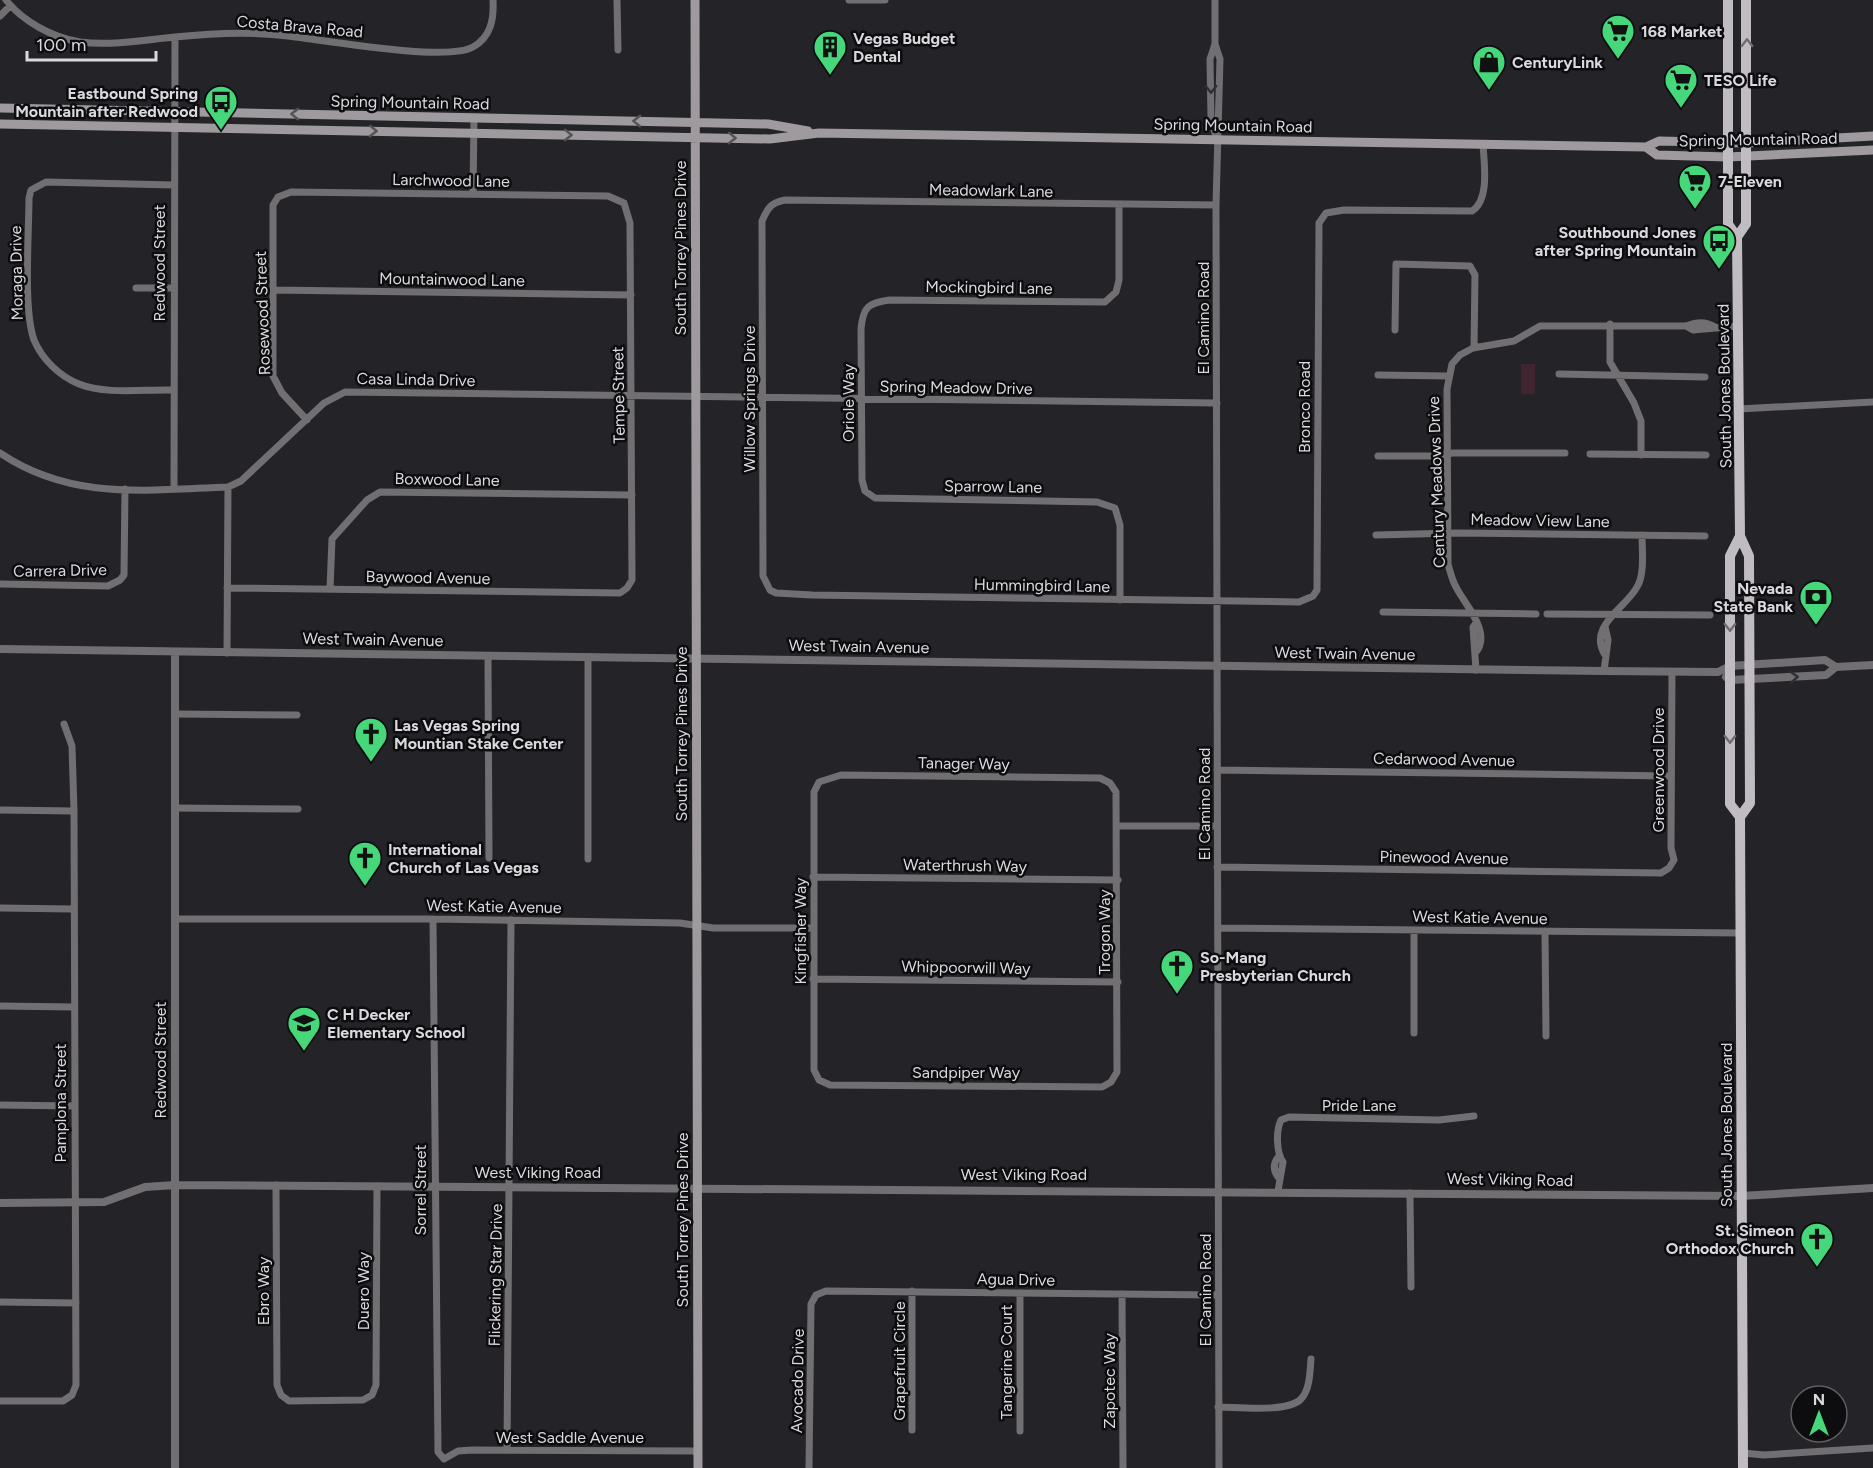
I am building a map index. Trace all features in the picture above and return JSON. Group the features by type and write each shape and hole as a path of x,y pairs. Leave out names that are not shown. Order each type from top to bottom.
{"main road":[{"name":"South Torrey Pines Drive","path":"694,0 698,1468"},
{"name":"South Jones Boulevard","path":"1728,0 1728,224 1737,237 1740,536 1749,555 1749,803 1740,817 1743,1468"},
{"name":"South Jones Boulevard","path":"1737,237 1746,224 1746,0"},
{"name":"Spring Mountain Road","path":"0,111 17,109 695,122 768,124 819,133"},
{"name":"Spring Mountain Road","path":"0,124 695,137 770,138 819,133 1646,147 1659,141 1747,143 1873,136"},
{"name":"Spring Mountain Road","path":"1646,147 1658,155 1728,157 1873,150"},
{"name":"South Jones Boulevard","path":"1740,536 1730,556 1730,804 1740,817"}],"street":[{"name":"Costa Brava Road","path":"8,3 48,32 77,42 106,44 240,32 407,51 453,52 472,48 485,37 490,29 493,0"},
{"path":"617,0 618,50"},
{"path":"849,0 885,0"},
{"name":"El Camino Road","path":"1215,0 1215,44 1210,59 1211,118 1216,140 1219,1468"},
{"path":"0,16 8,3"},
{"name":"Redwood Street","path":"174,489 175,37"},
{"path":"473,194 474,118"},
{"name":"Bronco Road","path":"1313,596 1317,590 1317,239 1322,217 1326,213 1344,210 1472,211 1480,203 1484,186 1484,144"},
{"name":"Moraga Drive","path":"173,185 46,183 31,190 28,198 29,308 35,342 48,363 79,384 105,389 174,390"},
{"name":"Larchwood Lane","path":"278,197 291,192 608,196 624,203"},
{"name":"Rosewood Street","path":"278,197 273,205 273,376 282,393 306,420"},
{"name":"Meadowlark Lane","path":"768,207 774,202 785,201 1216,206"},
{"name":"Tempe Street","path":"624,203 630,223 631,295 632,580 627,588"},
{"name":"Mockingbird Lane","path":"865,308 871,303 889,300 1106,302 1112,298 1119,280 1119,205"},
{"name":"Willow Springs Drive","path":"768,207 762,221 763,576 771,590"},
{"path":"1395,330 1396,264 1470,266 1475,275 1474,348"},
{"path":"136,288 174,288"},
{"name":"Mountainwood Lane","path":"273,290 631,295"},
{"name":"Oriole Way","path":"865,308 861,328 862,480 870,496"},
{"path":"1610,324 1610,362 1634,403 1641,422 1641,455"},
{"name":"Century Meadows Drive","path":"1476,670 1476,652 1480,648 1480,627 1455,586 1448,564 1446,454 1448,376 1452,364 1460,354 1474,348 1514,341 1540,326 1610,324 1686,326 1693,330 1710,330 1714,327 1738,326"},
{"path":"1559,374 1705,377"},
{"path":"1378,375 1448,376"},
{"name":"Casa Linda Drive","path":"228,487 241,481 324,403 345,392 695,397"},
{"name":"Spring Meadow Drive","path":"695,397 1217,404"},
{"path":"1739,409 1873,402"},
{"path":"0,453 22,468 72,486 125,489 228,487 227,653"},
{"path":"1378,456 1565,453"},
{"path":"1590,454 1706,455"},
{"name":"Carrera Drive","path":"0,584 108,586 120,580 124,575 125,489"},
{"name":"Boxwood Lane","path":"330,589 332,539 367,500 380,492 632,495"},
{"name":"Sparrow Lane","path":"870,496 1097,502 1115,508 1120,525 1120,600"},
{"name":"Meadow View Lane","path":"1376,535 1705,536"},
{"path":"1604,671 1608,640 1605,626 1638,586 1642,535"},
{"name":"Baywood Avenue","path":"227,588 620,593 627,588"},
{"name":"Hummingbird Lane","path":"771,590 776,593 812,596 1299,603 1313,596"},
{"path":"1383,612 1536,614"},
{"path":"1547,614 1710,615"},
{"name":"West Twain Avenue","path":"0,650 1672,672 1718,672 1730,666 1825,660 1836,667 1873,665"},
{"name":"Redwood Street","path":"175,652 175,1468"},
{"path":"488,656 489,858"},
{"path":"588,657 588,859"},
{"name":"West Twain Avenue","path":"1730,680 1826,675 1836,667"},
{"name":"Greenwood Drive","path":"1669,868 1674,860 1671,848 1672,672"},
{"path":"1718,672 1730,680"},
{"path":"175,714 297,715"},
{"name":"Pamplona Street","path":"0,1401 63,1401 72,1395 76,1385 74,811 72,746 64,724"},
{"name":"Cedarwood Avenue","path":"1217,770 1671,776"},
{"name":"Tanager Way","path":"819,782 841,775 1100,778 1110,783"},
{"name":"Kingfisher Way","path":"819,782 814,792 813,877 814,1070 819,1080"},
{"name":"Trogon Way","path":"1110,783 1116,792 1118,880 1117,1072 1111,1082"},
{"path":"175,808 298,809"},
{"path":"0,810 74,811"},
{"path":"1117,826 1217,826"},
{"name":"Pinewood Avenue","path":"1217,867 1651,874 1669,868"},
{"name":"Waterthrush Way","path":"813,877 1118,880"},
{"path":"0,908 73,909"},
{"name":"West Katie Avenue","path":"175,919 511,920 696,925 713,928 813,928"},
{"name":"Sorrel Street","path":"433,919 436,1442 438,1452 444,1459"},
{"name":"Flickering Star Drive","path":"507,1450 511,920"},
{"name":"West Katie Avenue","path":"1218,928 1741,933"},
{"path":"1414,930 1414,1033"},
{"path":"1545,931 1546,1036"},
{"name":"Whippoorwill Way","path":"813,979 1118,982"},
{"path":"0,1006 74,1007"},
{"name":"Sandpiper Way","path":"819,1080 830,1085 1102,1087 1111,1082"},
{"path":"0,1105 74,1106"},
{"name":"Pride Lane","path":"1278,1191 1282,1162 1279,1156 1277,1129 1281,1120 1290,1117 1439,1120 1474,1116"},
{"name":"West Viking Road","path":"0,1203 104,1203 145,1187 175,1185 1741,1196 1873,1188"},
{"name":"Ebro Way","path":"276,1185 277,1385 282,1395 289,1401 363,1400 372,1395"},
{"name":"Duero Way","path":"372,1395 376,1385 377,1186"},
{"path":"1410,1193 1411,1287"},
{"name":"Agua Drive","path":"816,1295 826,1291 1218,1294"},
{"name":"Grapefruit Circle","path":"912,1291 912,1430"},
{"name":"Tangerine Court","path":"1020,1293 1020,1431"},
{"name":"Zapotec Way","path":"1122,1294 1123,1468"},
{"name":"Avocado Drive","path":"809,1468 811,1304 816,1295"},
{"path":"0,1302 76,1303"},
{"path":"1218,1407 1290,1407 1302,1399 1311,1359"},
{"path":"1743,1453 1764,1455 1873,1448"},
{"name":"West Saddle Avenue","path":"444,1459 458,1451 698,1451"}],"shaded area":[{"path":"1521,364 1535,364 1535,394 1521,394"}],"place":[{"name":"168 Market","path":"1618,60"},
{"name":"Vegas Budget Dental","path":"830,76"},
{"name":"CenturyLink","path":"1489,91"},
{"name":"TESO Life","path":"1681,109"},
{"name":"Eastbound Spring Mountain after Redwood","path":"221,131"},
{"name":"7-Eleven","path":"1695,210"},
{"name":"Southbound Jones after Spring Mountain","path":"1719,270"},
{"name":"Nevada State Bank","path":"1816,626"},
{"name":"Las Vegas Spring Mountian Stake Center","path":"371,763"},
{"name":"International Church of Las Vegas","path":"365,887"},
{"name":"So-Mang Presbyterian Church","path":"1177,995"},
{"name":"C H Decker Elementary School","path":"304,1052"},
{"name":"St. Simeon Orthodox Church","path":"1817,1268"}]}
